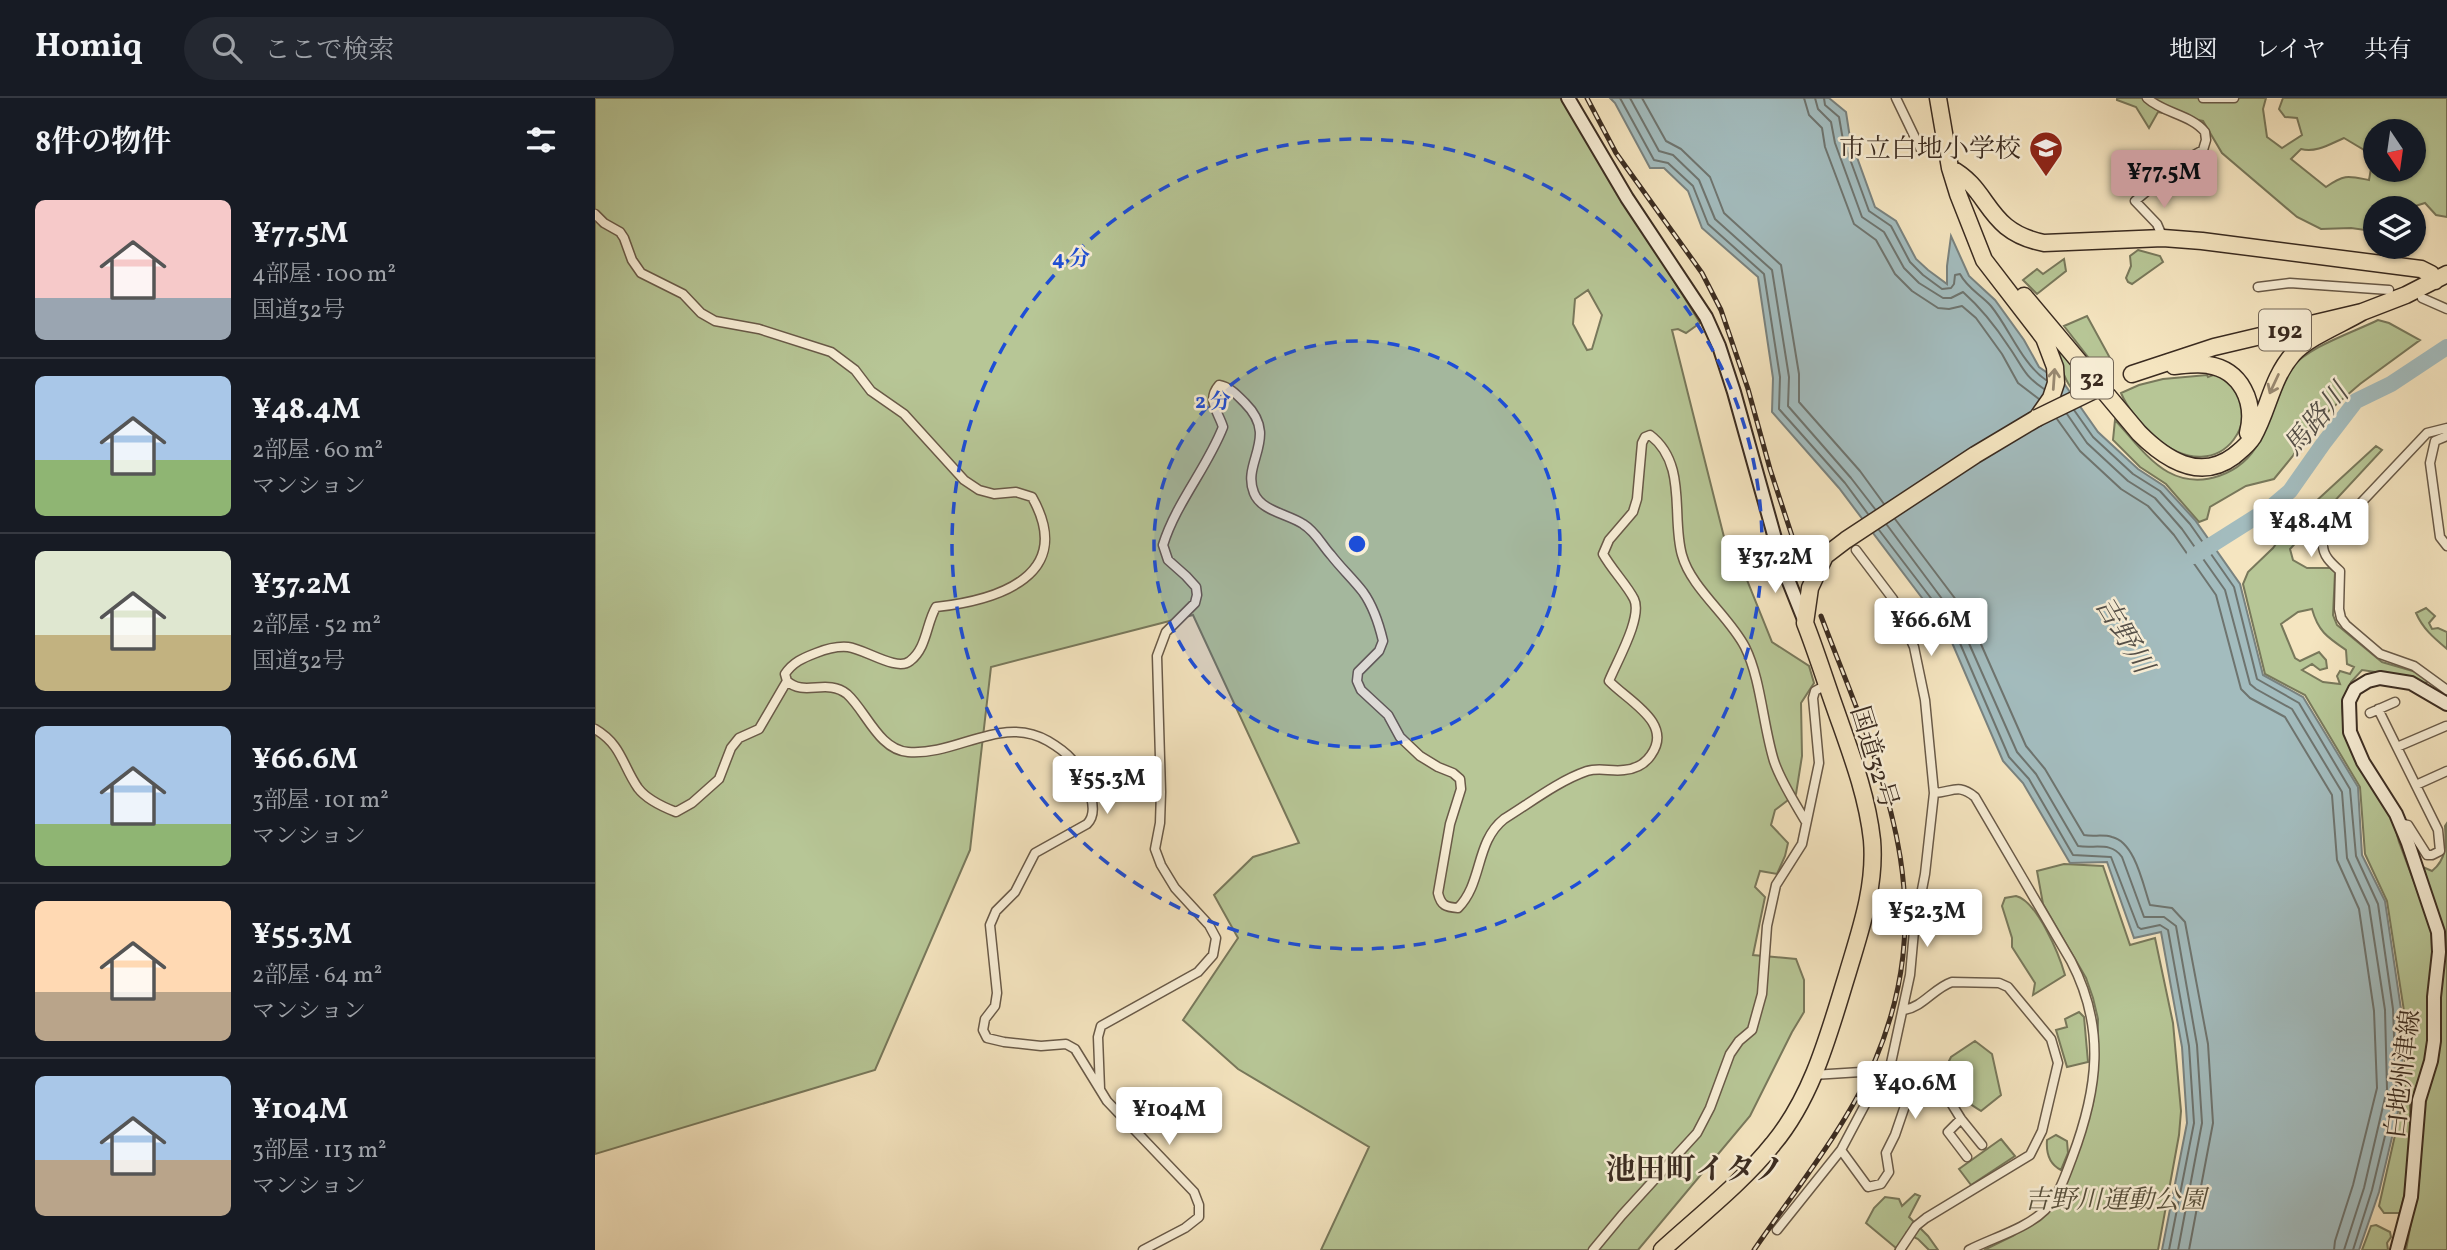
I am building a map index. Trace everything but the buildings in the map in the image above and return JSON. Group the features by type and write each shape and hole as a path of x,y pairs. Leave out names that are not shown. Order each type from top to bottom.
{"highway":[{"name":"国道32号","path":"1938,98 1950,168 1985,260 2044,338 2055,367 2056,383 2051,398 2037,418"},
{"path":"1950,168 1970,183 1996,218 2010,231 2027,240 2044,243 2163,238 2202,241 2413,268 2441,277"},
{"name":"国道32号","path":"1662,1250 1773,1144 1790,1121 1813,1075 1828,1036 1864,919 1871,883 1872,842 1866,799 1805,623 1806,604 1825,556 1954,468 2037,418 2111,383 2132,374 2205,364 2228,372 2244,389 2251,413 2248,434 2240,450 2222,462 2199,468 2177,463 2154,448 2139,433 2019,290 1973,230"},
{"name":"192","path":"2132,374 2214,347 2362,312 2441,277"},
{"path":"2240,450 2253,437 2274,382 2288,361 2305,344 2362,312"},
{"path":"2272,333 2288,361"}],"main road":[{"path":"1568,98 1627,198 1706,317 1726,369 1790,587 1805,623"},
{"path":"1781,555 1796,562 1809,562 1825,556"},
{"name":"白地州津線","path":"2397,1250 2411,1197 2419,1100 2434,1041 2438,932 2399,823 2363,762 2350,732 2349,701 2355,689 2380,678 2411,684 2447,704"}],"street":[{"path":"1896,98 1921,150"},
{"path":"2147,98 2156,107 2193,122 2206,132 2203,150 2185,160 2135,201 2157,224 2163,238"},
{"path":"2203,98 2234,98"},
{"path":"595,214 620,232 641,273 683,294 701,313 715,320 759,329 831,352 855,370 871,391 904,414 964,480 979,490 994,494 1024,493 1032,497 1039,509 1046,547 1032,570 1011,589 991,597 936,607 923,644 912,660 905,664 894,663 860,649 828,649 791,665 785,674 792,686 800,688 835,686 846,694 885,741 896,749 908,752 940,750 1006,731 1021,730 1040,736 1066,752 1077,765 1089,789 1092,818 1087,824 1035,853 1015,892 996,911 990,925 997,993 995,1006 985,1020 983,1030 987,1038 1005,1042 1041,1046 1066,1044 1075,1049 1107,1101 1194,1192 1199,1205 1199,1217 1185,1228 1143,1250"},
{"path":"2258,286 2290,283 2389,290"},
{"path":"2422,298 2447,309"},
{"path":"1100,1088 1098,1037 1101,1026 1198,972 1213,955 1216,938 1209,925 1175,888 1155,849 1161,813 1157,656 1166,632 1195,603 1197,595 1196,587 1168,560 1163,545 1181,506 1213,452 1223,427 1211,400 1219,385 1226,386 1257,415 1260,446 1251,480 1254,494 1266,506 1303,524 1319,537 1328,553 1362,591 1369,603 1383,641 1379,651 1358,672 1357,681 1361,690 1388,715 1400,737 1420,756 1460,779 1461,789 1450,824 1438,893 1440,901 1446,906 1458,908 1470,891 1486,839 1493,827 1577,775 1592,770 1625,770 1642,765 1657,746 1658,735 1652,719 1609,681 1637,611 1633,596 1613,572 1603,554 1609,540 1633,512 1637,499 1641,443 1650,435 1656,440 1672,470 1678,497 1679,538 1683,558 1696,581 1746,649 1774,761 1806,822"},
{"path":"2447,426 2427,433 2323,542 2328,559 2340,571 2339,609 2346,625 2380,654 2414,666 2447,690"},
{"path":"2447,436 2435,441 2430,464 2441,537 2447,546"},
{"path":"1777,1230 1841,1150 1882,1074 1891,1063 1904,1010 1914,931 1925,874 1934,793 1925,700 1914,647 1893,599 1856,550"},
{"path":"595,729 611,741 621,754 638,788 662,807 676,812 692,803 719,779 731,748 739,738 759,729 787,681"},
{"path":"1593,1250 1697,1133 1710,1108 1730,1054 1739,1041 1752,1030 1762,994 1767,926 1776,885 1802,844 1819,763 1813,698 1815,691 1826,685"},
{"path":"2395,702 2374,711 2397,747 2438,830 2437,854 2427,855 2408,825 2399,823"},
{"path":"2397,747 2446,726"},
{"path":"2416,785 2447,771"},
{"path":"1934,793 1952,789 1966,790 1975,797 2071,961 2084,986 2094,1022 2094,1070 2089,1107 2078,1143 2056,1196 2044,1211 2029,1221 1969,1250"},
{"path":"1900,1250 1916,1226 1926,1218 2030,1154 2042,1131 2058,1063 2052,1039 2008,987 2000,983 1952,982 1915,1008 1904,1010"},
{"path":"1813,1075 1861,1072 1882,1074 1916,1104 1940,1091 1945,1093 1982,1145"},
{"path":"1841,1150 1868,1187 1881,1184 1889,1172 1886,1153 1908,1097"},
{"path":"1961,1119 1948,1132 1967,1157"}],"green space":[{"path":"595,98 1561,98 1700,323 1686,333 1678,329 1672,330 1724,537 1747,543 1756,565 1745,575 1772,642 1809,666 1814,683 1801,703 1802,756 1796,794 1775,810 1771,825 1788,843 1785,856 1777,874 1760,871 1755,887 1765,897 1753,955 1796,959 1804,980 1804,1012 1750,1116 1638,1250 1321,1250 1369,1147 1238,1069 1183,1020 1238,938 1214,895 1253,857 1299,843 1193,615 991,667 970,850 875,1070 595,1154","holes":["1588,290 1602,315 1592,349 1587,350 1573,324 1575,299"]},
{"path":"2117,98 2266,98 2263,109 2267,137 2282,148 2302,135 2297,118 2285,117 2279,109 2283,98 2447,98 2447,217 2436,215 2426,204 2426,196 2363,196 2363,230 2321,229 2297,217 2222,153 2203,121 2158,112 2149,128 2136,107","holes":["2363,119 2426,119 2426,182 2363,182 2363,179 2347,177 2326,187 2291,159 2301,149 2318,149 2344,138 2363,149"]},
{"path":"2138,250 2160,256 2163,262 2132,284 2126,278 2131,266 2130,256"},
{"path":"2064,259 2066,271 2037,294 2023,280 2037,269 2043,274"},
{"path":"2087,316 2110,358 2111,365 2102,375 2064,326"},
{"path":"2378,320 2420,340 2360,384 2317,421 2274,479 2246,486 2210,507 2207,519 2199,522 2166,484 2140,467 2113,440 2115,420 2146,455 2168,472 2194,479 2219,476 2242,463 2252,453 2263,433 2279,386 2298,361 2319,347"},
{"path":"2054,343 2087,383 2073,390 2064,374"},
{"path":"2216,374 2234,388 2242,405 2241,423 2234,440 2220,452 2201,457 2179,452 2154,436 2131,411 2121,393 2163,379 2208,377"},
{"path":"2376,446 2382,450 2290,549 2293,560 2307,568 2330,568 2335,572 2333,615 2337,625 2382,662 2423,674 2428,680 2423,684 2410,677 2362,670 2351,682 2342,706 2344,729 2394,823 2434,935 2427,1056 2410,1105 2410,1172 2400,1213 2384,1213 2379,1206 2405,1091 2404,1011 2387,901 2365,854 2360,787 2305,695 2265,674 2243,584 2248,572 2273,548 2289,526","holes":["2312,609 2324,633 2346,650 2347,664 2354,667 2350,674 2340,671 2337,676 2340,684 2323,682 2302,670 2312,664 2320,670 2327,668 2326,660 2319,652 2300,661 2295,658 2281,624 2298,612"]},
{"path":"2426,608 2435,616 2429,623 2432,629 2438,628 2447,632 2447,649 2429,633 2419,619 2416,613"},
{"path":"2447,823 2447,1250 2406,1250 2420,1174 2422,1104 2440,991 2443,932 2423,867 2432,871 2441,861 2445,851"},
{"name":"吉野川運動公園","path":"2064,864 2103,866 2130,945 2155,938 2173,1023 2181,1111 2158,1250 1984,1250 2013,1236 2044,1214 2085,1131 2093,1103 2097,1074 2098,1019 2093,998 2086,978 2043,904 2037,871"},
{"path":"2016,896 2024,900 2039,918 2058,954 2065,975 2033,995 2035,983 2012,947 2012,938 2002,906 2005,898"},
{"path":"2079,1012 2084,1017 2088,1062 2067,1067 2056,1030 2067,1027 2065,1019"},
{"path":"1975,1041 1992,1054 2001,1095 1981,1111 1953,1090 1944,1071 1951,1057"},
{"path":"2056,1135 2067,1141 2068,1153 2061,1170 2049,1158 2047,1149 2047,1140"},
{"path":"2001,1139 2015,1156 1971,1185 1959,1169"},
{"path":"1915,1194 1920,1196 1909,1217 1938,1250 1929,1250 1918,1239 1906,1233 1904,1250 1895,1250 1896,1248 1866,1223 1874,1208 1885,1197 1899,1199 1902,1206"},
{"path":"2376,1225 2390,1232 2388,1250 2362,1250 2371,1226"}],"water":[{"name":"吉野川","path":"1610,98 1829,98 1846,112 1850,138 1875,207 1896,221 1916,259 1947,284 1951,236 1969,276 1995,300 2024,340 2039,367 2065,385 2098,432 2138,469 2164,486 2195,520 2240,584 2263,675 2303,697 2358,787 2362,855 2385,901 2401,1009 2403,1091 2379,1192 2359,1250 2162,1250 2187,1123 2182,1047 2161,932 2134,938 2107,862 2070,863 2023,783 2003,761 1947,631 1839,488 1772,412 1773,378 1758,277 1702,228 1688,191 1664,168 1650,168"}],"waterway":[{"name":"馬路川","path":"2194,556 2270,508 2290,491 2356,401 2391,384 2447,347"}],"railway":[{"path":"1587,98 1616,153 1702,273 1721,310 1794,542"},
{"path":"1754,1250 1834,1135 1863,1087 1895,1002 1904,945 1904,889 1896,835 1864,728 1821,616"}],"place":[{"name":"市立白地小学校","path":"2046,178"}],"district":[{"name":"池田町イタノ","path":"1695,1169"}]}
